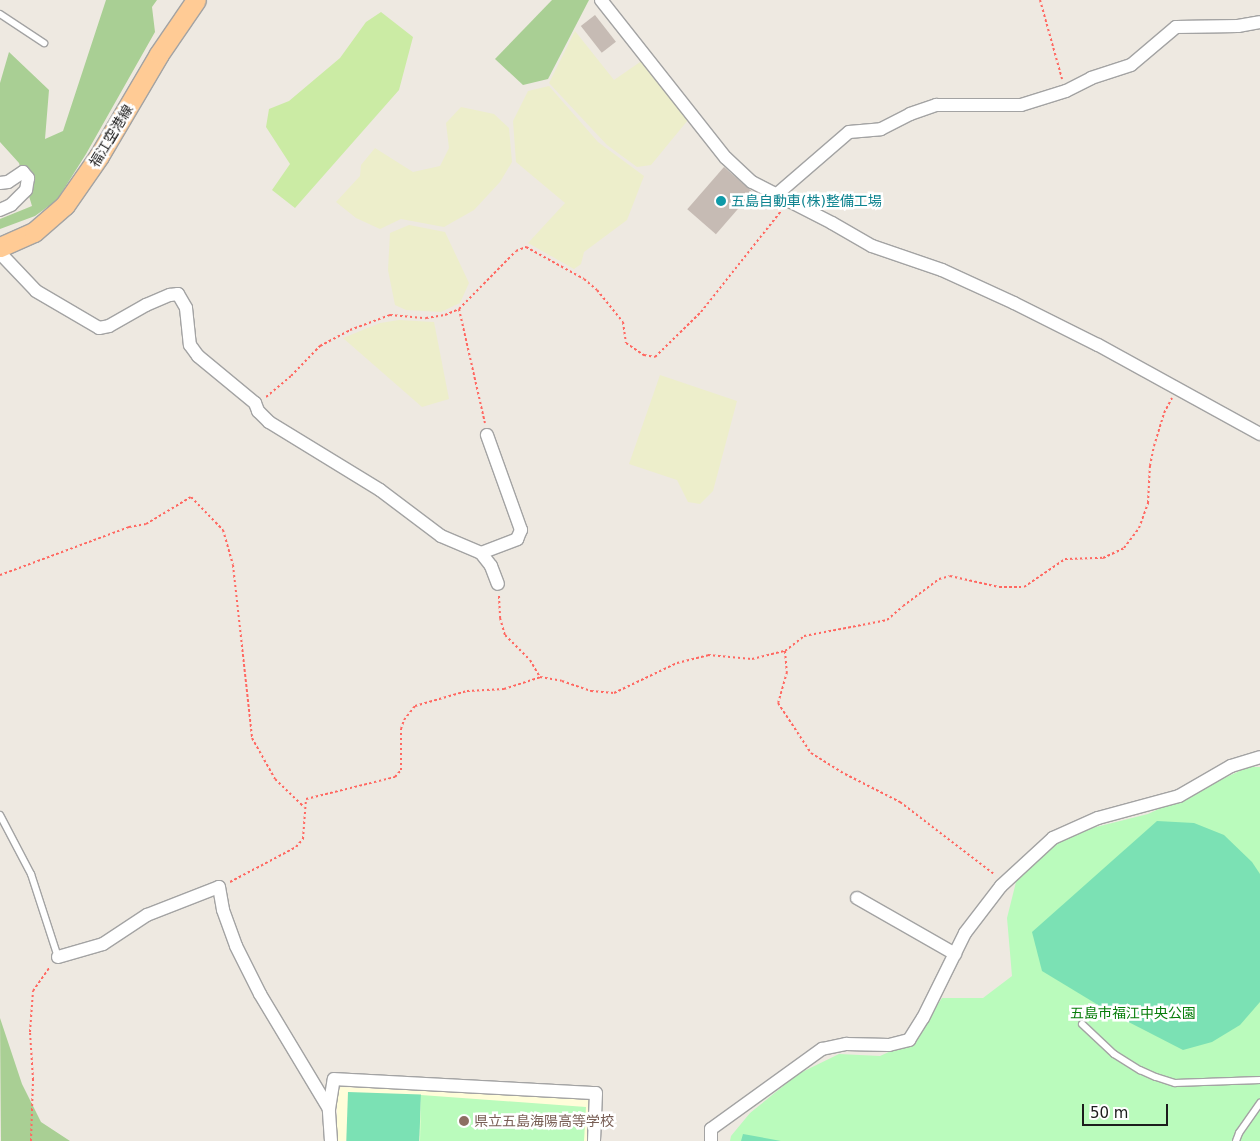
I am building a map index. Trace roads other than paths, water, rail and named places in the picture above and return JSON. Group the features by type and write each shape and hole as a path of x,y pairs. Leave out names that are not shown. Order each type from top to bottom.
{"main road":[{"name":"福江空港線","path":"0,247 34,232 65,205 99,156 159,54 196,0"}],"street":[{"path":"601,0 726,158 752,182 872,246 942,270 1014,303 1178,388 1260,434"},
{"path":"776,195 849,132 881,128 910,114 936,105 1021,105 1066,91 1091,78 1131,65 1176,27 1192,25 1209,28 1228,27 1260,22"},
{"path":"0,183 8,182 23,172 28,178 26,190 11,205 0,210"},
{"path":"0,252 36,291 99,328 109,326 170,294 178,294 186,308 190,345 198,356 255,403 258,411 269,422 380,490 441,536 481,553 491,566 498,584"},
{"path":"481,553 518,539 521,530 487,435"},
{"path":"711,1141 711,1129 822,1049 846,1044 889,1045 908,1040 923,1018 965,933 1005,883 1053,838 1098,818 1179,796 1230,766 1260,756"},
{"path":"58,957 103,944 147,915 219,887 222,910 256,986 329,1109"},
{"path":"857,898 955,954"},
{"path":"331,1141 329,1109 334,1079 596,1092 594,1141"}],"lane":[{"path":"0,14 44,43"},
{"path":"0,815 31,874 58,957"},
{"path":"1082,1024 1114,1054 1140,1070 1156,1077 1176,1082 1260,1080"},
{"path":"1236,1141 1239,1133 1260,1103"}],"place":[{"name":"五島自動車(株)整備工場","path":"721,201"},
{"name":"県立五島海陽高等学校","path":"464,1121"}],"park label":[{"name":"五島市福江中央公園","path":"1133,1013"}]}
